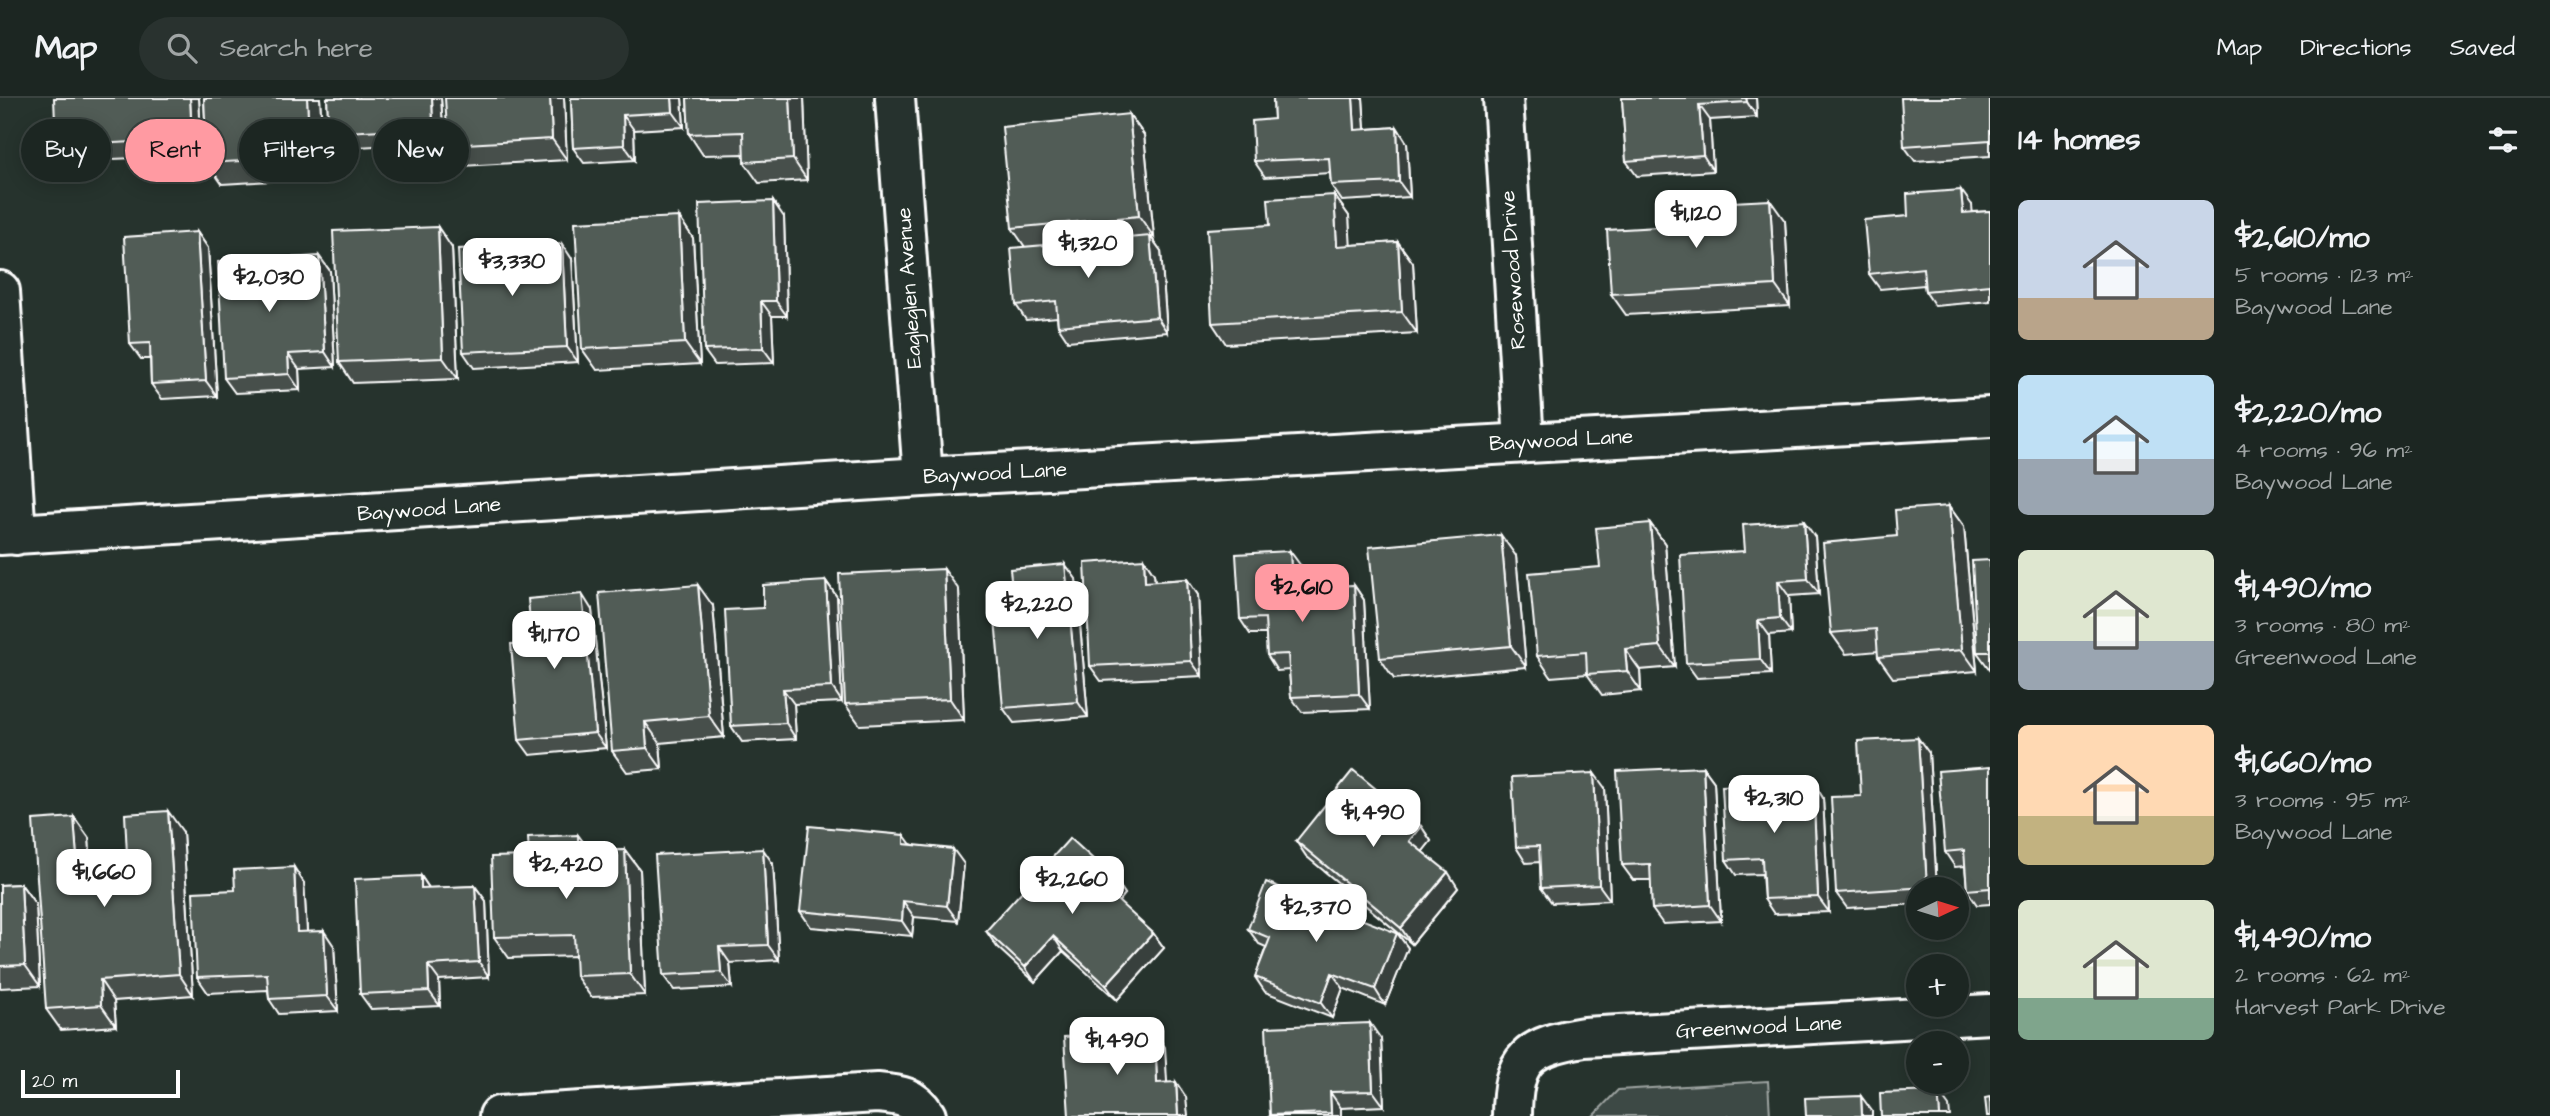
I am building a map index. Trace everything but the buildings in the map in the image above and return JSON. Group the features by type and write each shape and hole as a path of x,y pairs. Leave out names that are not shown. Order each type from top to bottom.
{"street":[{"name":"Eagleglen Avenue","path":"895,98 923,477"},
{"name":"Rosewood Drive","path":"1503,98 1524,442"},
{"path":"0,291 8,535"},
{"name":"Baywood Lane","path":"8,535 923,477 1990,417"},
{"name":"Greenwood Lane","path":"1512,1116 1512,1097 1518,1071 1531,1052 1556,1042 1584,1037 1990,1014"},
{"path":"499,1116 877,1093 901,1095 922,1110"}],"shaded area":[{"path":"1768,1081 1770,1116 1593,1116 1618,1090"}]}
